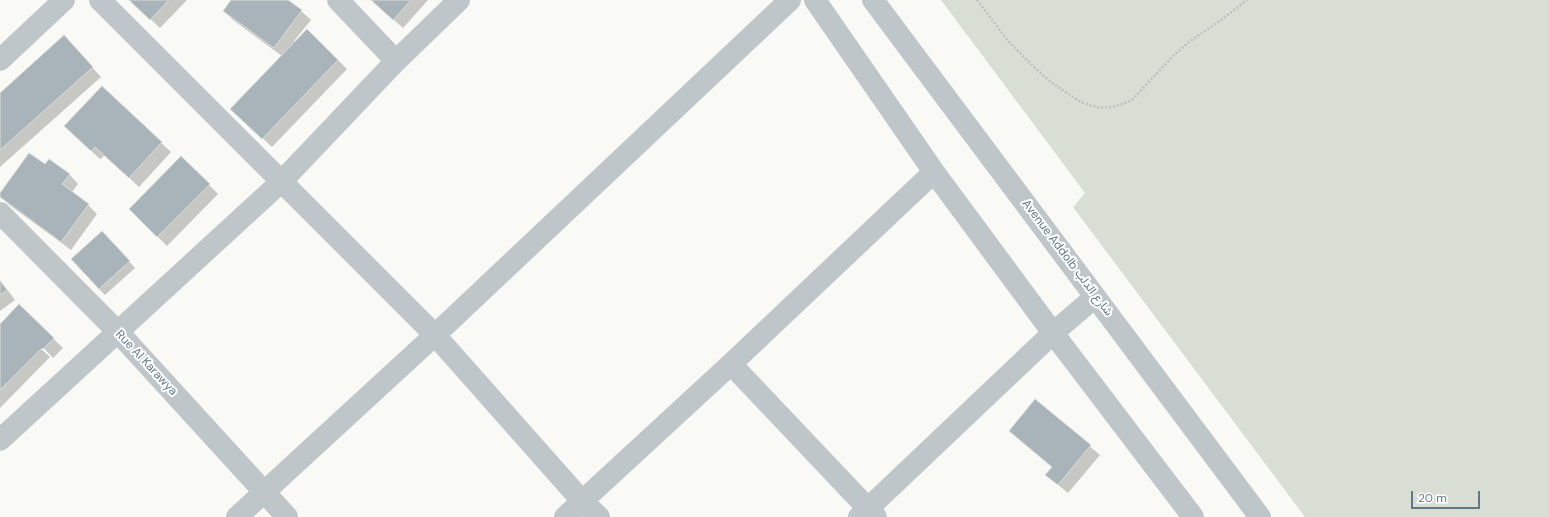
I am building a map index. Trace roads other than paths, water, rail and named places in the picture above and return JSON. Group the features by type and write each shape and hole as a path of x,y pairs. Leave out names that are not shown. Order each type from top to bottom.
{"street":[{"path":"0,60 64,0"},
{"path":"100,0 436,336 582,501 599,517"},
{"path":"338,0 396,61"},
{"path":"0,440 282,181 396,61 459,0"},
{"path":"237,517 436,336 790,0"},
{"path":"815,0 934,172 1192,517"},
{"name":"Avenue Addolb شارع الدلب","path":"873,0 1260,517"},
{"path":"565,517 731,364 934,172"},
{"name":"Rue Al Karawya","path":"0,213 118,332 287,517"},
{"path":"731,364 868,514 1053,333 1095,297"}]}
